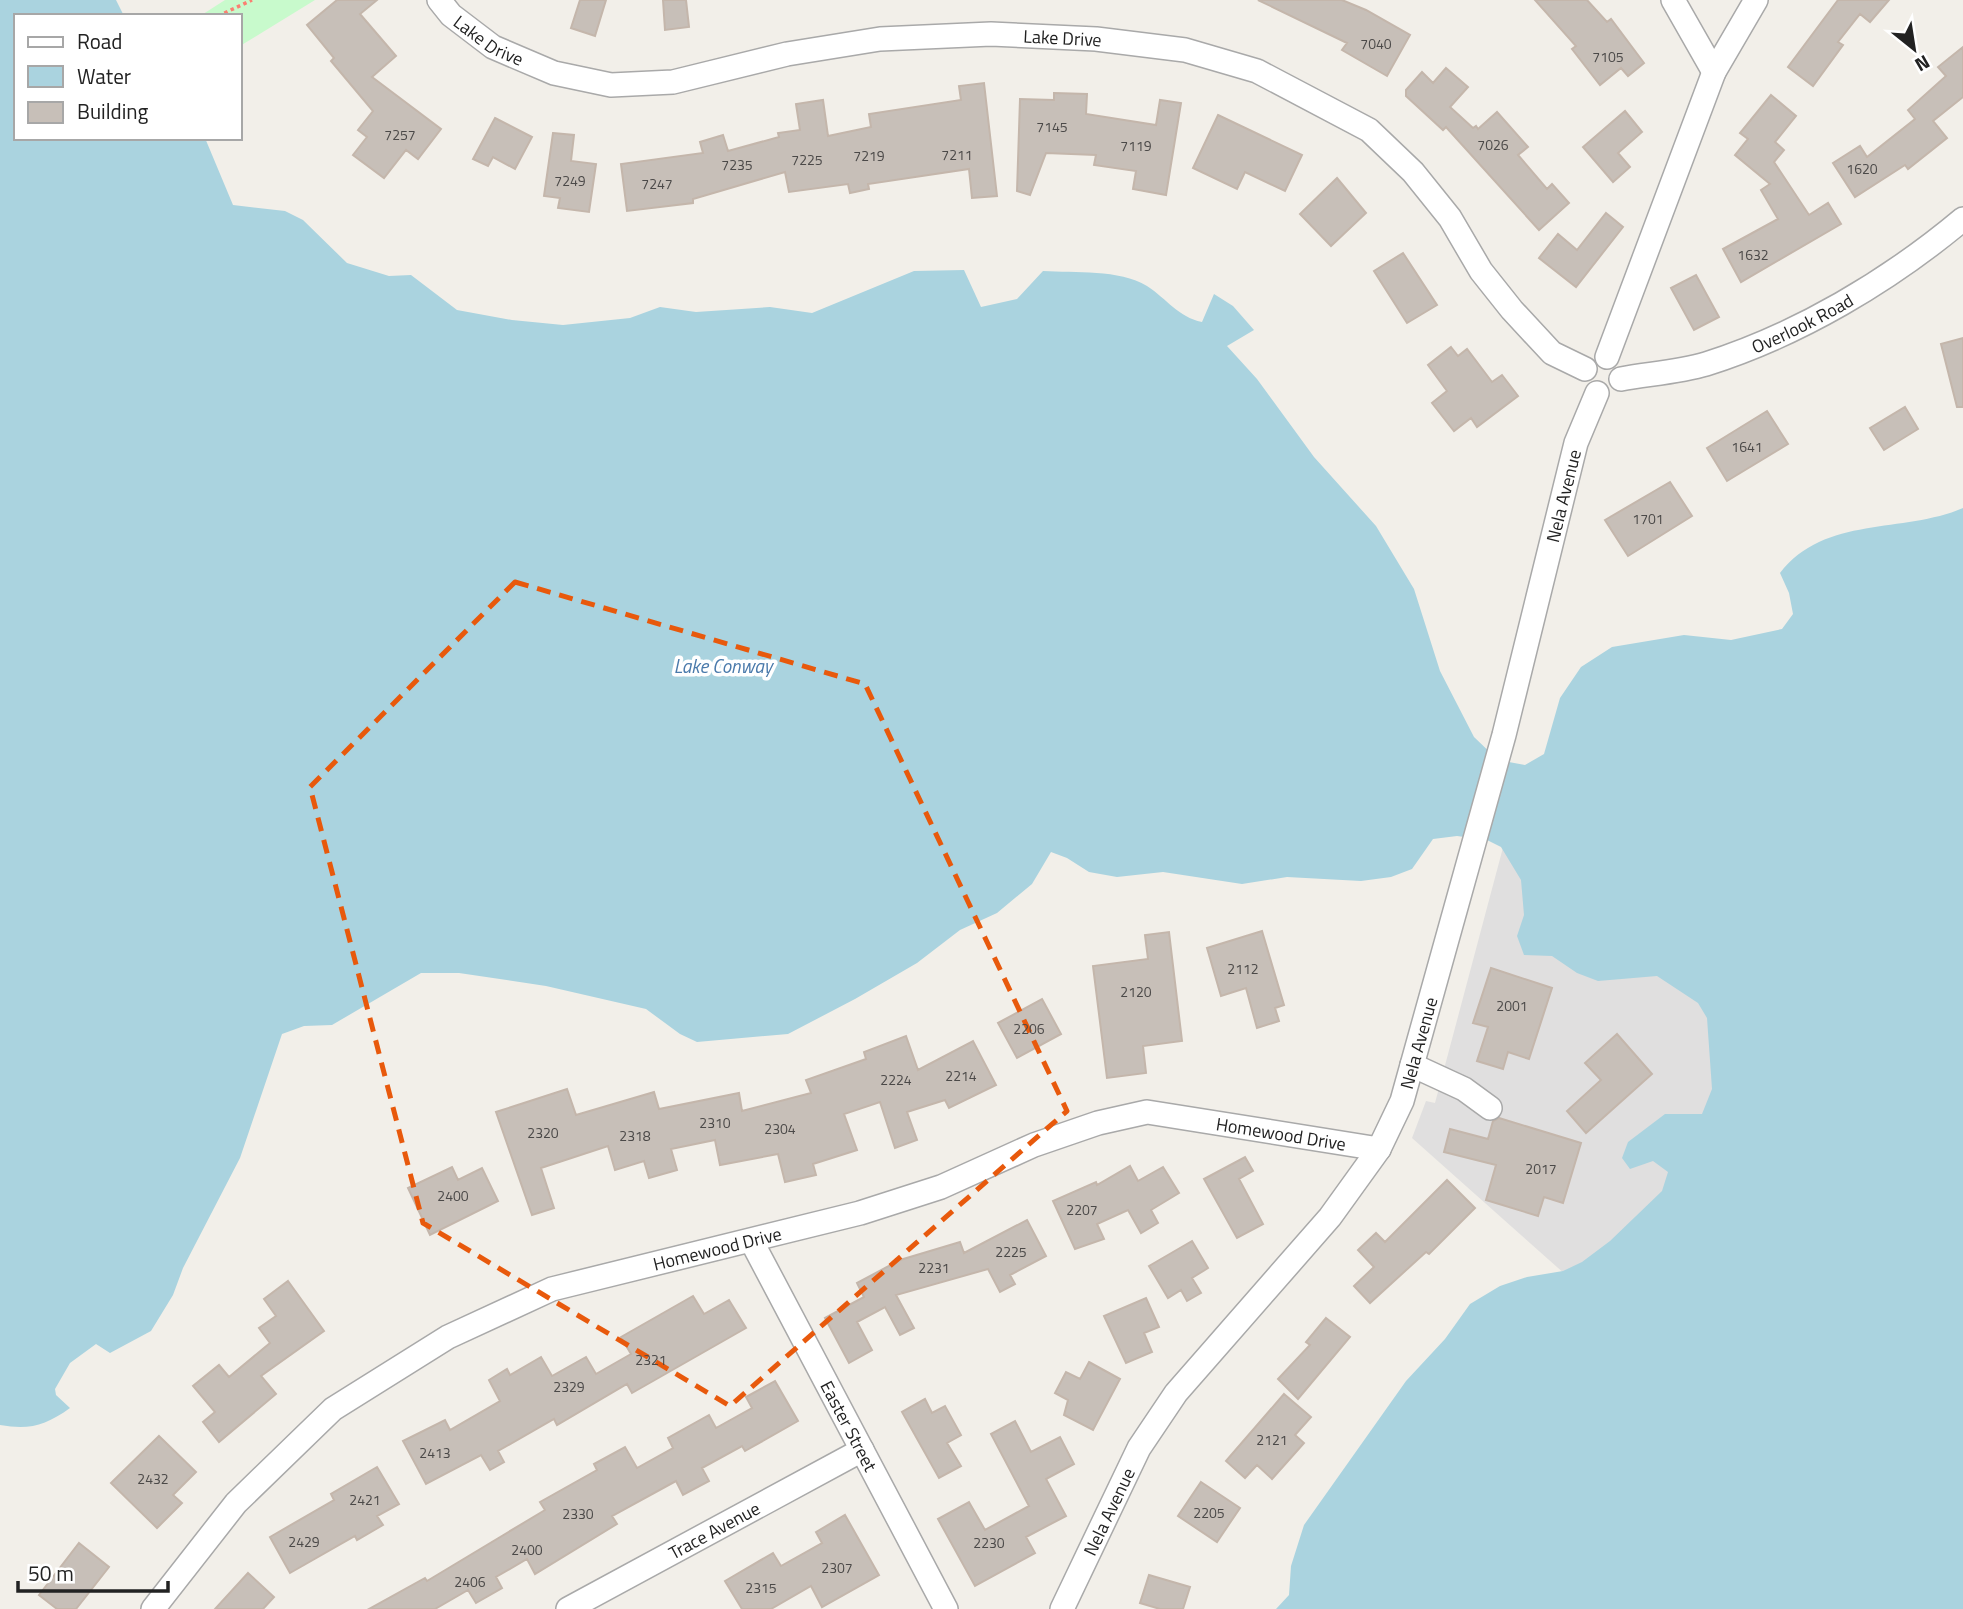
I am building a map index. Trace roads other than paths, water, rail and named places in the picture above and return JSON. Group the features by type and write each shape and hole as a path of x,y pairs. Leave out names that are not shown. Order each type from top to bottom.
{"street":[{"name":"Lake Drive","path":"439,0 451,15 494,47 554,73 611,85 673,82 787,54 880,39 991,34 1096,39 1185,50 1257,71 1369,130 1413,172 1450,218 1481,271 1512,310 1552,352 1585,369"},
{"path":"1673,0 1714,72"},
{"path":"1607,357 1714,72 1756,0"},
{"name":"Overlook Road","path":"1621,379 1704,365 1780,335 1875,283 1963,219"},
{"path":"1607,357 1619,367 1621,379 1615,389 1597,393 1585,381 1585,369 1592,360 1607,357"},
{"name":"Nela Avenue","path":"1062,1609 1139,1448 1176,1393 1330,1217 1380,1149 1402,1101 1504,735 1576,443 1597,393"},
{"path":"1412,1065 1464,1089 1490,1108"},
{"name":"Homewood Drive","path":"157,1607 236,1503 333,1409 448,1337 552,1289 752,1242 860,1213 941,1187 1034,1145 1098,1123 1147,1112 1380,1149"},
{"name":"Easter Street","path":"752,1242 946,1609"},
{"name":"Trace Avenue","path":"568,1609 862,1450"}],"water":[{"name":"Lake Conway","path":"0,0 116,0 123,14 14,14 14,140 206,140 233,205 285,211 303,220 347,263 389,276 411,275 457,310 512,320 563,325 630,318 660,307 696,312 770,307 812,313 914,271 964,270 981,307 1017,299 1043,271 1110,274 1136,281 1147,286 1186,316 1202,322 1214,294 1233,306 1254,330 1227,346 1257,379 1314,457 1376,526 1414,589 1440,671 1474,737 1498,760 1525,765 1544,754 1560,698 1581,667 1612,647 1684,635 1731,640 1782,629 1793,614 1789,593 1780,573 1798,555 1819,542 1842,534 1940,516 1963,508 1963,1609 1276,1609 1289,1595 1291,1566 1304,1525 1406,1381 1445,1339 1470,1304 1500,1286 1527,1277 1563,1271 1582,1262 1610,1241 1662,1191 1668,1172 1653,1161 1630,1169 1622,1158 1628,1142 1665,1114 1702,1114 1712,1089 1707,1018 1698,1003 1657,976 1598,981 1577,973 1552,956 1524,955 1517,936 1524,915 1521,880 1501,847 1487,840 1457,836 1433,839 1412,869 1391,877 1361,881 1287,877 1242,884 1163,872 1117,877 1089,872 1067,858 1051,852 1032,884 997,913 960,930 917,963 788,1034 697,1042 680,1034 646,1009 546,986 459,973 421,973 332,1025 304,1026 282,1034 240,1158 183,1268 173,1295 151,1331 110,1353 96,1344 70,1363 55,1389 56,1395 70,1408 61,1414 45,1423 28,1427 0,1425"}]}
